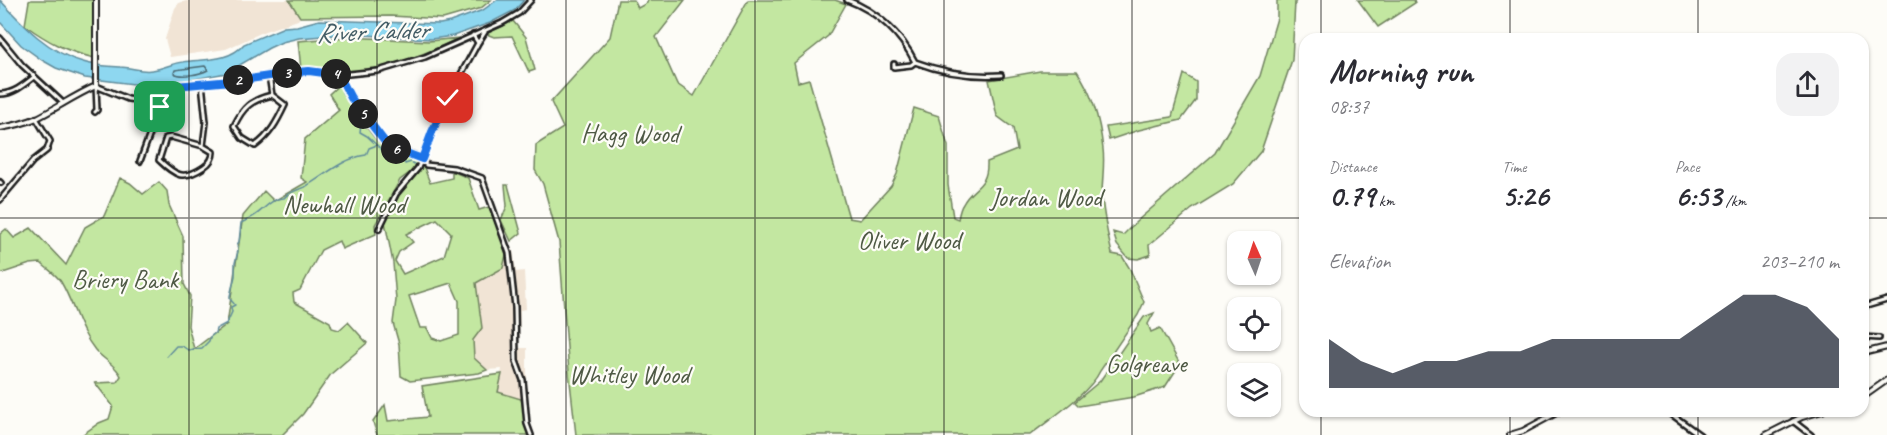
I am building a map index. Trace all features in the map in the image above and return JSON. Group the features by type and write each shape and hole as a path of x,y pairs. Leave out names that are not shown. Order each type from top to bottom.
{"street":[{"path":"95,112 97,110 96,0"},
{"path":"0,128 36,118 96,86 135,100 158,89 243,80 268,75 309,71 339,75 378,71 425,57 486,30 519,13 531,0"},
{"path":"847,0 856,3 885,22 903,40 915,62 953,74 1001,75"},
{"path":"379,229 396,194 418,168 448,98 486,30"},
{"path":"473,35 478,43"},
{"path":"0,39 34,77 63,103"},
{"path":"894,64 894,67 911,65 915,62"},
{"path":"268,75 272,95 285,105 266,138 255,146 242,138 234,126 240,112 257,99 272,95"},
{"path":"339,75 351,98 388,146 422,159 426,165 454,168 482,178 509,254 515,307 516,361 523,380 527,424 531,435"},
{"path":"0,94 3,95 22,87 34,77"},
{"path":"201,83 206,122 203,146"},
{"path":"140,161 160,107 158,89"},
{"path":"0,200 33,161 46,150 50,141 36,118"},
{"path":"171,137 203,146 213,152 213,158 208,165 191,176 180,175 159,160 166,138 171,137"},
{"path":"1869,305 1887,300 1887,305"},
{"path":"1869,337 1877,337"},
{"path":"1869,352 1887,347"},
{"path":"1869,393 1887,380"},
{"path":"1510,435 1523,431 1549,417"},
{"path":"1675,417 1700,435"},
{"path":"1766,435 1805,417"},
{"path":"1793,421 1811,435"}],"shaded area":[{"path":"190,0 289,0 300,17 298,20 265,31 226,49 170,57 165,39 175,8 179,3"},
{"path":"513,250 516,272 524,271 526,309 520,310 519,348 527,348 527,377 521,399 498,392 502,369 487,370 474,358 473,340 482,328 476,283 503,268 507,251"}],"green space":[{"path":"31,0 94,0 94,58 58,45 25,25"},
{"path":"289,0 491,0 481,8 443,19 391,16 300,17"},
{"path":"618,0 634,0 638,8 648,0 685,0 656,37 677,84 694,96 748,0 835,0 846,4 828,36 794,63 798,82 809,79 849,218 860,220 891,186 897,174 914,108 939,116 948,146 948,185 953,217 958,219 961,207 985,177 987,162 1017,150 1013,128 997,116 989,80 1040,71 1077,71 1095,109 1100,129 1104,155 1102,195 1112,254 1122,256 1144,302 1138,315 1088,388 1030,435 576,435 559,242 543,184 535,170 536,145 563,128 551,102 610,37"},
{"path":"1277,0 1297,0 1295,2 1292,60 1261,151 1233,184 1192,209 1149,245 1150,255 1138,259 1128,258 1117,245 1113,232 1123,235 1215,153 1260,76 1277,18"},
{"path":"1358,0 1414,0 1415,3 1378,27"},
{"path":"513,21 526,37 535,70 529,72 512,36 494,37 486,34"},
{"path":"347,37 429,41 459,38 431,51 369,70 339,72 301,69 298,41"},
{"path":"1184,74 1196,82 1196,100 1181,120 1109,140 1106,127 1172,117"},
{"path":"340,84 367,126 387,148 419,160 412,171 400,180 375,225 376,234 342,249 339,241 321,250 300,290 293,293 294,302 330,322 332,328 339,330 348,322 367,343 331,374 303,414 282,435 82,435 109,419 113,406 95,383 117,382 121,376 89,342 61,282 41,263 30,264 0,274 0,234 6,229 14,238 31,228 66,265 85,227 104,216 120,178 143,194 159,182 167,191 169,205 183,236 184,284 190,296 188,326 194,349 227,324 243,216 264,191 274,201 307,182 301,178 305,139 339,110 329,94"},
{"path":"423,165 430,183 452,178 452,171 468,178 479,210 489,207 507,251 503,268 476,283 482,328 473,340 474,358 487,370 479,373 410,381 401,376 399,344 393,323 396,300 393,263 385,222 400,194","holes":["437,219 451,233 444,256 403,274 395,261 399,252 413,242 406,234","451,283 459,301 459,335 441,341 432,338 427,328 420,328 409,296"]},
{"path":"505,185 508,185 521,233 511,241 501,220 507,206"},
{"name":"Golgreave","path":"1154,313 1148,324 1151,332 1160,328 1180,364 1165,387 1134,397 1079,406 1075,402 1100,381 1144,317"},
{"path":"502,374 498,392 521,399 529,435 377,435 373,422 385,405 388,421 428,417 422,386"}],"water":[{"name":"River Calder","path":"0,0 37,37 71,58 102,66 148,70 224,57 244,44 284,27 319,20 440,24 483,10 497,0 524,0 515,10 490,23 453,36 431,39 347,34 299,38 269,48 226,73 180,82 163,81 150,86 85,78 56,68 42,60 21,45 0,22"}],"waterway":[{"path":"342,92 359,116 360,132 383,151 402,158 405,164 411,162 417,166"},
{"path":"167,356 176,346 182,346 188,350 202,348 216,329 227,323 232,312 231,307 235,305 230,296 235,276 241,223 271,202 305,187 349,160 366,155 369,148 377,145"}],"route":[{"path":"160,107 158,89 164,87 309,71 339,75 351,98 388,146 422,159 448,98"}],"park label":[{"name":"Hagg Wood","path":"630,133"},
{"name":"Jordan Wood","path":"1046,197"},
{"name":"Newhall Wood","path":"344,204"},
{"name":"Oliver Wood","path":"909,240"},
{"name":"Briery Bank","path":"125,279"},
{"name":"Whitley Wood","path":"629,374"}]}
